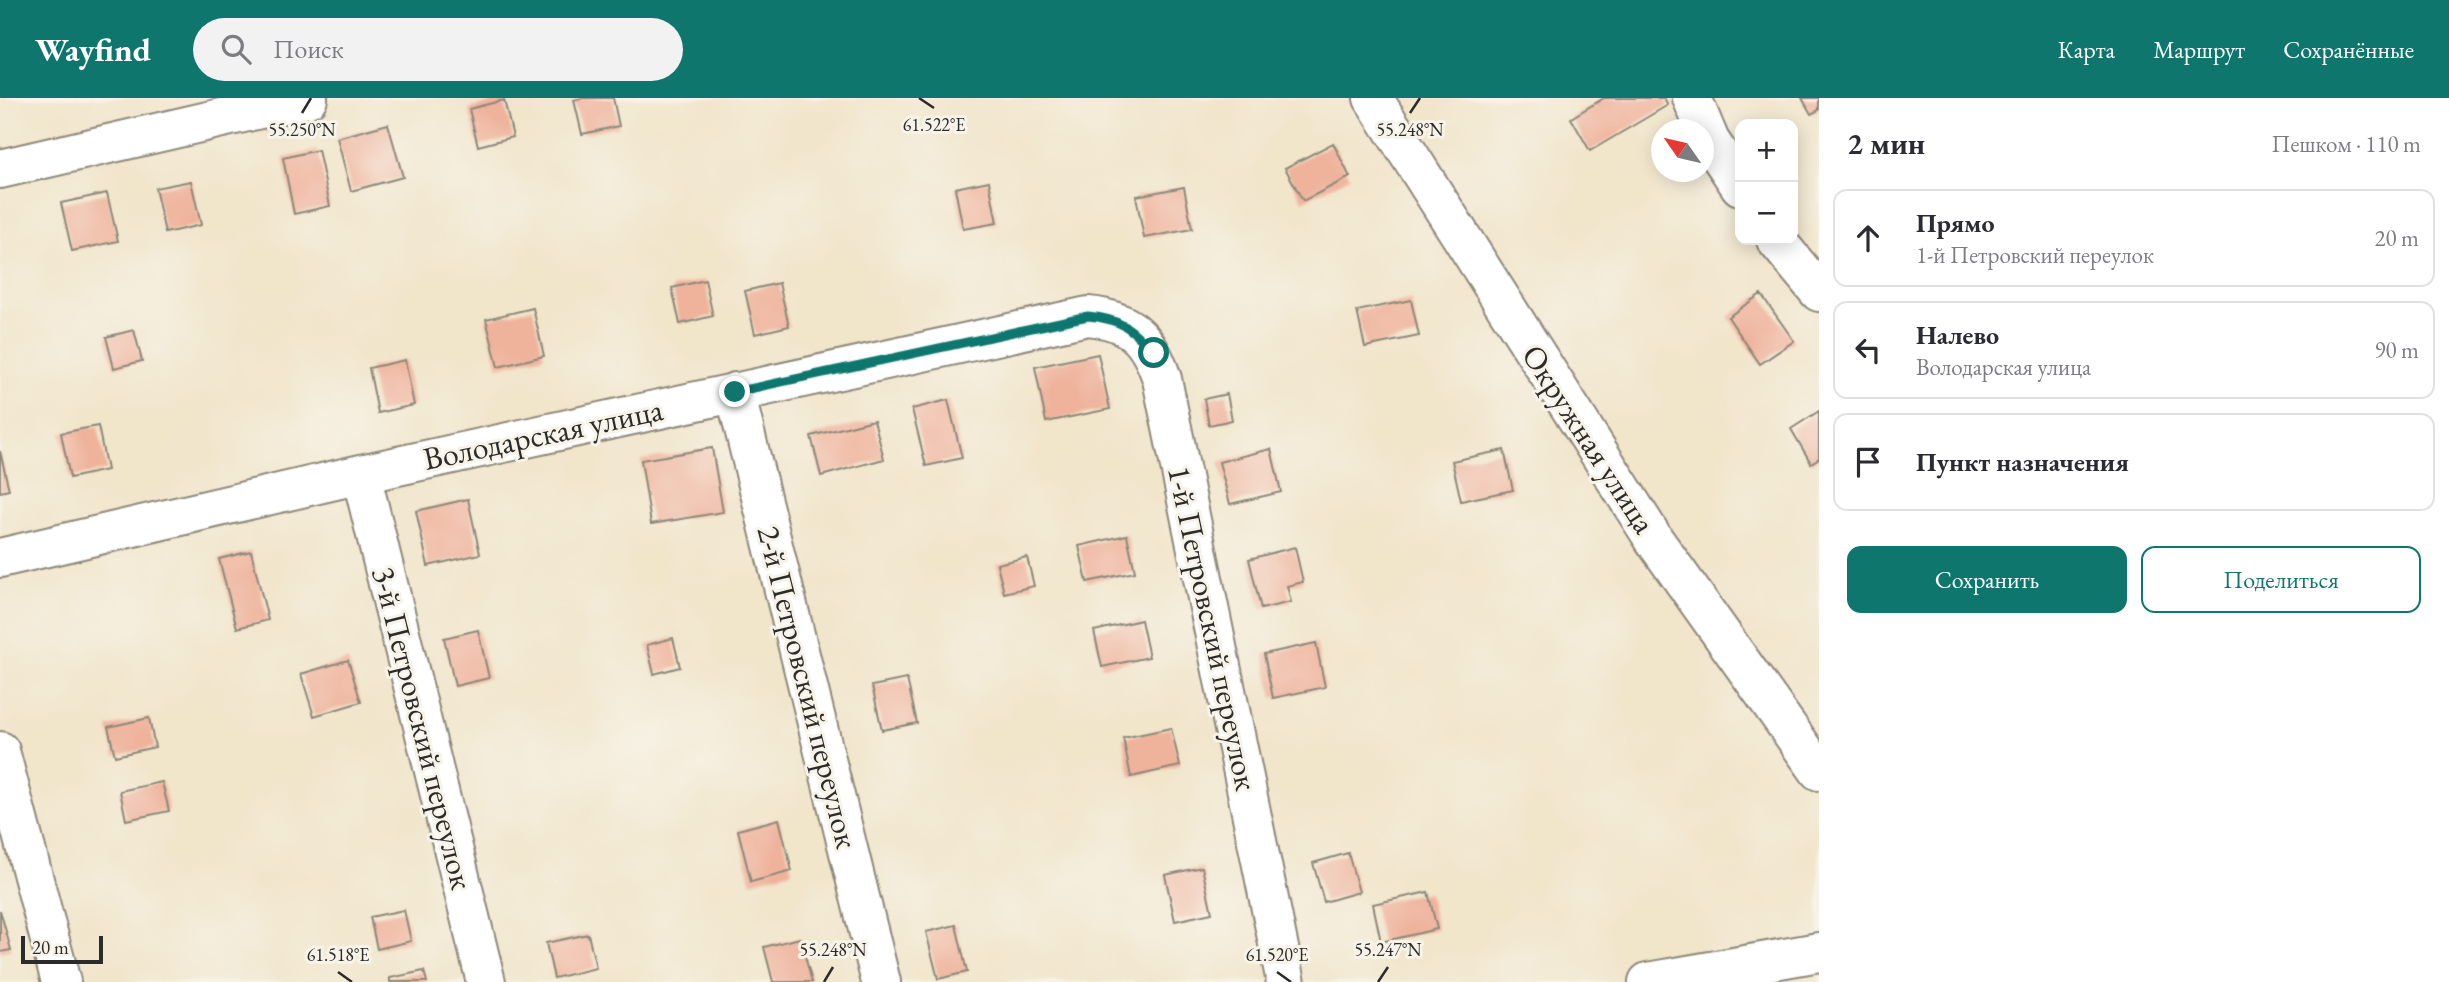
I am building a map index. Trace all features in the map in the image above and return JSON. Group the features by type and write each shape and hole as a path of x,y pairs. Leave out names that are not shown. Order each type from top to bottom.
{"street":[{"path":"0,169 308,98"},
{"name":"Окружная улица","path":"1373,98 1640,519 1819,771"},
{"path":"1692,98 1710,141 1737,182"},
{"path":"1780,245 1819,292"},
{"name":"Володарская улица","path":"0,558 361,474 1088,316"},
{"name":"1-й Петровский переулок","path":"1088,316 1113,318 1136,332 1154,353 1162,379 1286,982"},
{"name":"2-й Петровский переулок","path":"735,392 881,982"},
{"name":"3-й Петровский переулок","path":"361,474 486,982"},
{"path":"0,751 61,982"},
{"path":"1648,982 1819,952"}],"building":[{"path":"613,98 619,126 582,134 574,100"},
{"path":"1604,98 1664,98 1668,105 1590,151 1571,118"},
{"path":"1802,98 1819,98 1819,110 1811,114"},
{"path":"504,100 513,137 478,146 469,109"},
{"path":"388,124 403,177 351,191 337,138"},
{"path":"1333,143 1350,177 1303,201 1285,168"},
{"path":"318,150 330,206 294,214 283,158"},
{"path":"191,181 201,225 165,233 155,188"},
{"path":"989,181 997,223 963,229 955,188"},
{"path":"1184,187 1192,229 1144,238 1136,196"},
{"path":"107,193 118,241 72,251 61,203"},
{"path":"705,280 713,316 680,324 672,288"},
{"path":"779,283 789,326 755,334 745,291"},
{"path":"1761,294 1794,341 1760,364 1728,317"},
{"path":"1411,300 1419,336 1365,347 1357,311"},
{"path":"533,308 544,356 498,367 486,319"},
{"path":"134,330 142,361 114,368 106,337"},
{"path":"1098,354 1110,409 1046,422 1035,367"},
{"path":"405,360 414,405 378,413 369,368"},
{"path":"1227,394 1232,420 1209,425 1204,399"},
{"path":"948,400 962,458 926,466 912,409"},
{"path":"1819,411 1819,458 1811,463 1791,429"},
{"path":"874,420 884,459 821,476 811,436"},
{"path":"98,426 107,470 70,478 61,433"},
{"path":"712,448 723,512 651,524 641,460"},
{"path":"1271,449 1281,492 1230,504 1219,462"},
{"path":"1504,450 1513,490 1461,501 1452,461"},
{"path":"0,451 9,490 0,492"},
{"path":"468,499 480,554 428,566 416,511"},
{"path":"1127,535 1135,572 1087,582 1079,546"},
{"path":"1295,547 1303,582 1287,586 1291,602 1261,609 1249,559"},
{"path":"251,551 268,620 237,628 219,559"},
{"path":"1027,557 1034,586 1004,593 997,564"},
{"path":"1141,620 1149,657 1102,667 1094,631"},
{"path":"478,630 489,678 455,686 444,638"},
{"path":"673,638 680,667 654,674 647,645"},
{"path":"1316,643 1325,687 1273,698 1264,654"},
{"path":"348,660 361,702 314,716 301,674"},
{"path":"907,679 917,723 882,730 872,686"},
{"path":"149,718 155,747 115,756 108,727"},
{"path":"1171,728 1180,766 1131,777 1123,738"},
{"path":"162,782 169,811 126,820 120,791"},
{"path":"779,819 792,871 751,882 738,830"},
{"path":"1348,853 1359,892 1324,902 1313,863"},
{"path":"1202,867 1212,913 1175,921 1165,875"},
{"path":"1428,892 1437,929 1381,942 1373,904"},
{"path":"0,910 11,950 0,952"},
{"path":"404,910 411,941 377,949 370,917"},
{"path":"956,925 967,972 938,979 926,932"},
{"path":"588,934 596,968 554,978 546,943"},
{"path":"800,938 812,982 773,982 764,947"},
{"path":"424,971 427,982 390,982 390,978"}],"route":[{"path":"735,392 1088,316 1113,318 1136,332 1154,353"}]}
